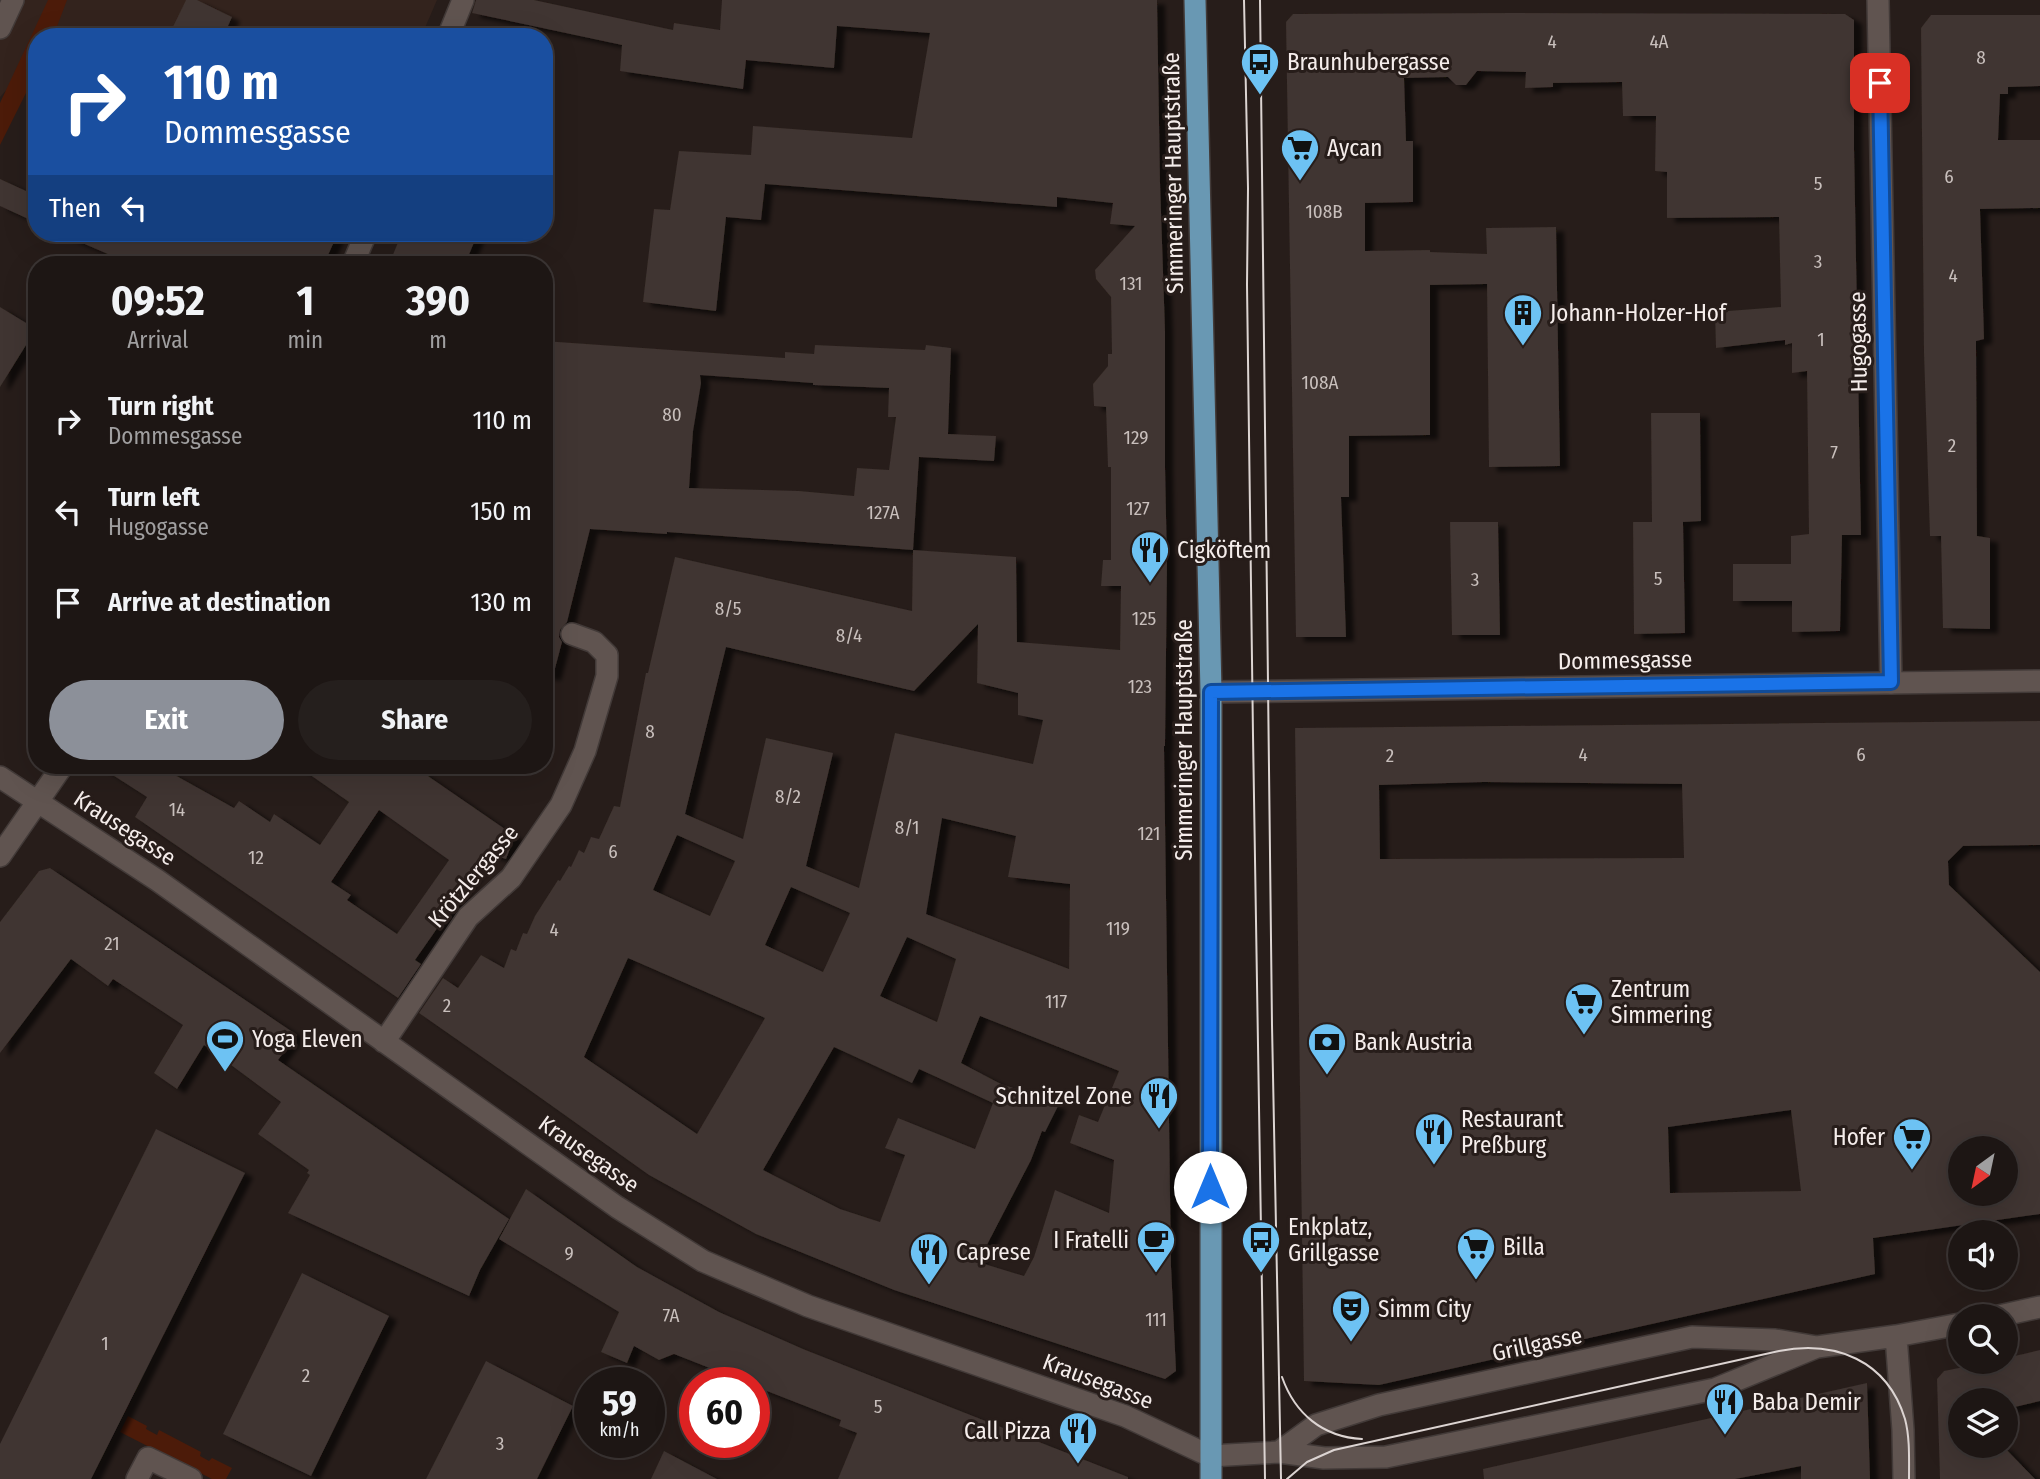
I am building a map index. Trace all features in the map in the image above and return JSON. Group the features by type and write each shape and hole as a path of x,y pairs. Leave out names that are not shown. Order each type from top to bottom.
{"main road":[{"name":"Simmeringer Hauptstraße","path":"1195,0 1211,692 1211,1479"}],"street":[{"path":"0,28 13,0"},
{"path":"452,28 463,0"},
{"name":"Hugogasse","path":"1878,0 1891,682"},
{"name":"Krötzlergasse","path":"384,1042 468,917 512,878 561,805 585,751 607,676 607,655 594,642 572,634"},
{"name":"Dommesgasse","path":"1211,692 2040,681"},
{"path":"0,856 57,774"},
{"name":"Krausegasse","path":"0,777 157,880 617,1207 703,1261 808,1306 1125,1416 1210,1456"},
{"path":"2018,1312 2040,1307"},
{"name":"Grillgasse","path":"1210,1456 1279,1452 1324,1458 1386,1457 1715,1389 1817,1347 1948,1326"},
{"path":"1896,1336 1904,1479"},
{"name":"Grillgasse","path":"1279,1452 1316,1424 1379,1405 1692,1337 1775,1340 1817,1347"},
{"path":"137,1479 148,1458 191,1479"}],"shaded area":[{"path":"0,0 437,0 425,28 28,28 28,67 0,97"},
{"path":"48,0 67,0 56,28 35,28"},
{"path":"28,43 28,89 0,145 0,103"},
{"path":"128,1416 157,1435 159,1430 201,1452 200,1456 209,1461 212,1458 232,1468 226,1479 212,1479 120,1432"}],"building":[{"path":"186,0 197,0 232,17 227,28 172,28"},
{"path":"476,0 534,0 673,30 674,23 720,30 722,0 1157,0 1165,331 1167,564 1164,746 1171,1266 1176,1371 1165,1379 894,1290 756,1234 649,1175 419,1013 443,978 458,988 481,955 504,968 511,949 516,951 523,933 527,934 535,916 558,880 560,881 569,866 571,867 579,850 584,853 591,837 599,839 614,806 620,807 646,673 675,557 912,611 913,550 1016,557 1017,642 1120,650 1121,586 1101,586 1103,560 1111,560 1111,467 1108,467 1106,407 1094,406 1093,384 1108,366 1108,354 1112,354 1111,297 1096,279 1095,270 1135,226 1110,224 1113,203 1057,197 1057,207 765,184 761,220 726,217 716,311 643,302 654,209 670,210 679,151 751,155 753,126 912,138 930,33 837,26 834,68 746,60 743,89 620,71 622,45 553,30 553,28 472,13","holes":["978,624 977,683 1018,693 1018,715 1043,720 1033,764 895,733 859,888 806,866 833,753 766,738 743,839 685,814 726,647 914,691","942,818 1016,836 1008,877 1070,884 1069,969 926,914","677,835 735,861 710,916 653,890","791,887 850,913 823,972 765,945","907,937 956,959 937,1022 880,996","628,958 765,1018 697,1134 584,1057","980,1016 1119,1071 1098,1122 1079,1115 1070,1143 1114,1160 1109,1213 1055,1190 1034,1257 1024,1276 978,1262 1031,1160 1042,1131 1045,1132 1058,1106 1001,1084 961,1063","834,1047 912,1083 919,1069 993,1103 975,1149 898,1118 885,1148 905,1155 880,1222 840,1209 763,1170"]},
{"path":"1293,14 1845,14 1854,20 1861,535 1842,535 1840,631 1792,632 1792,601 1733,601 1733,564 1791,564 1791,536 1809,534 1807,371 1792,373 1792,343 1785,345 1785,340 1716,348 1715,312 1781,307 1779,217 1667,218 1667,172 1655,171 1656,116 1623,116 1622,82 1553,83 1553,87 1525,88 1526,72 1477,71 1466,85 1456,85 1448,77 1404,78 1406,141 1413,141 1413,202 1365,203 1365,251 1430,250 1487,254 1486,228 1556,227 1560,466 1489,467 1487,284 1430,285 1430,435 1349,436 1349,497 1341,497 1346,637 1296,637 1286,22"},
{"path":"1931,15 2040,15 2040,86 2008,87 2008,94 2000,94 1998,140 2040,140 2040,208 1980,209 1984,339 1976,341 1977,536 1990,538 1990,629 1943,628 1941,536 1930,536 1924,353 1921,28"},
{"path":"0,179 28,192 28,219 0,206"},
{"path":"80,242 334,242 328,256 112,256"},
{"path":"398,242 474,242 468,256 392,256"},
{"path":"0,307 28,324 28,342 0,387"},
{"path":"553,342 785,358 785,352 814,354 815,345 925,350 926,345 951,348 948,434 996,436 994,461 919,457 913,550 590,529 567,622 560,630 559,637 562,642 553,676","holes":["700,375 813,385 889,388 888,417 896,417 889,470 857,468 854,496 799,491 689,488"]},
{"path":"1651,413 1700,413 1701,521 1683,522 1685,633 1634,634 1633,522 1652,522"},
{"path":"1450,522 1498,522 1500,635 1452,635"},
{"path":"2040,721 2040,845 1963,846 1948,861 1949,885 2040,972 2040,1214 1998,1220 1948,1220 1948,1227 1873,1238 1875,1274 1379,1385 1304,1381 1295,728","holes":["1484,782 1682,784 1684,858 1380,859 1379,785","1791,1110 1801,1191 1670,1193 1668,1127"]},
{"path":"111,774 173,774 234,808 239,801 270,822 274,814 320,845 349,802 309,774 425,774 515,836 506,859 489,854 415,960 421,964 398,998 135,817 147,797","holes":["379,810 449,860 397,934 347,900 351,895 331,882"]},
{"path":"50,868 297,1035 278,1060 509,1219 480,1270 469,1296 288,1213 310,1175 307,1173 309,1170 258,1134 281,1102 204,1045 177,1089 154,1073 183,1025 113,979 108,986 71,959 0,1053 0,922 39,871"},
{"path":"156,1129 245,1173 91,1479 0,1479 0,1444"},
{"path":"526,1189 637,1267 719,1312 803,1349 1128,1479 838,1479 857,1433 839,1426 841,1420 770,1392 770,1367 707,1367 674,1354 659,1360 634,1346 627,1363 601,1352 619,1312 499,1239"},
{"path":"302,1273 389,1316 311,1476 223,1434"},
{"path":"2040,1350 2040,1401 2018,1406 2018,1388 1948,1388 1948,1458 2015,1458 2035,1479 1940,1479 1937,1379 1948,1370 1948,1374 2018,1374 2018,1355"},
{"path":"486,1361 573,1406 537,1479 426,1479"},
{"path":"1867,1383 1870,1479 1801,1479 1801,1466 1735,1479 1484,1479 1483,1469"},
{"path":"665,1452 717,1479 651,1479 661,1458 665,1458"}],"tram line":[{"path":"1244,0 1265,1479"},
{"path":"1260,0 1272,1025 1281,1479"},
{"path":"1287,1479 1307,1462 1334,1450 1800,1348 1839,1352 1872,1369 1886,1382 1905,1419 1909,1479"},
{"path":"1282,1377 1294,1402 1312,1421 1335,1434 1362,1439"}],"place":[{"name":"Braunhubergasse","path":"1260,96"},
{"name":"Aycan","path":"1300,182"},
{"name":"Johann-Holzer-Hof","path":"1523,347"},
{"name":"Cigköftem","path":"1150,584"},
{"name":"Zentrum Simmering","path":"1584,1036"},
{"name":"Yoga Eleven","path":"225,1073"},
{"name":"Bank Austria","path":"1327,1076"},
{"name":"Schnitzel Zone","path":"1159,1130"},
{"name":"Restaurant Preßburg","path":"1434,1166"},
{"name":"Hofer","path":"1912,1171"},
{"name":"I Fratelli","path":"1156,1274"},
{"name":"Enkplatz, Grillgasse","path":"1261,1274"},
{"name":"Billa","path":"1476,1281"},
{"name":"Caprese","path":"929,1286"},
{"name":"Simm City","path":"1351,1343"},
{"name":"Baba Demir","path":"1725,1436"},
{"name":"Call Pizza","path":"1078,1465"}],"route":[{"path":"1210,1187 1211,692 1891,682 1880,83"}]}
